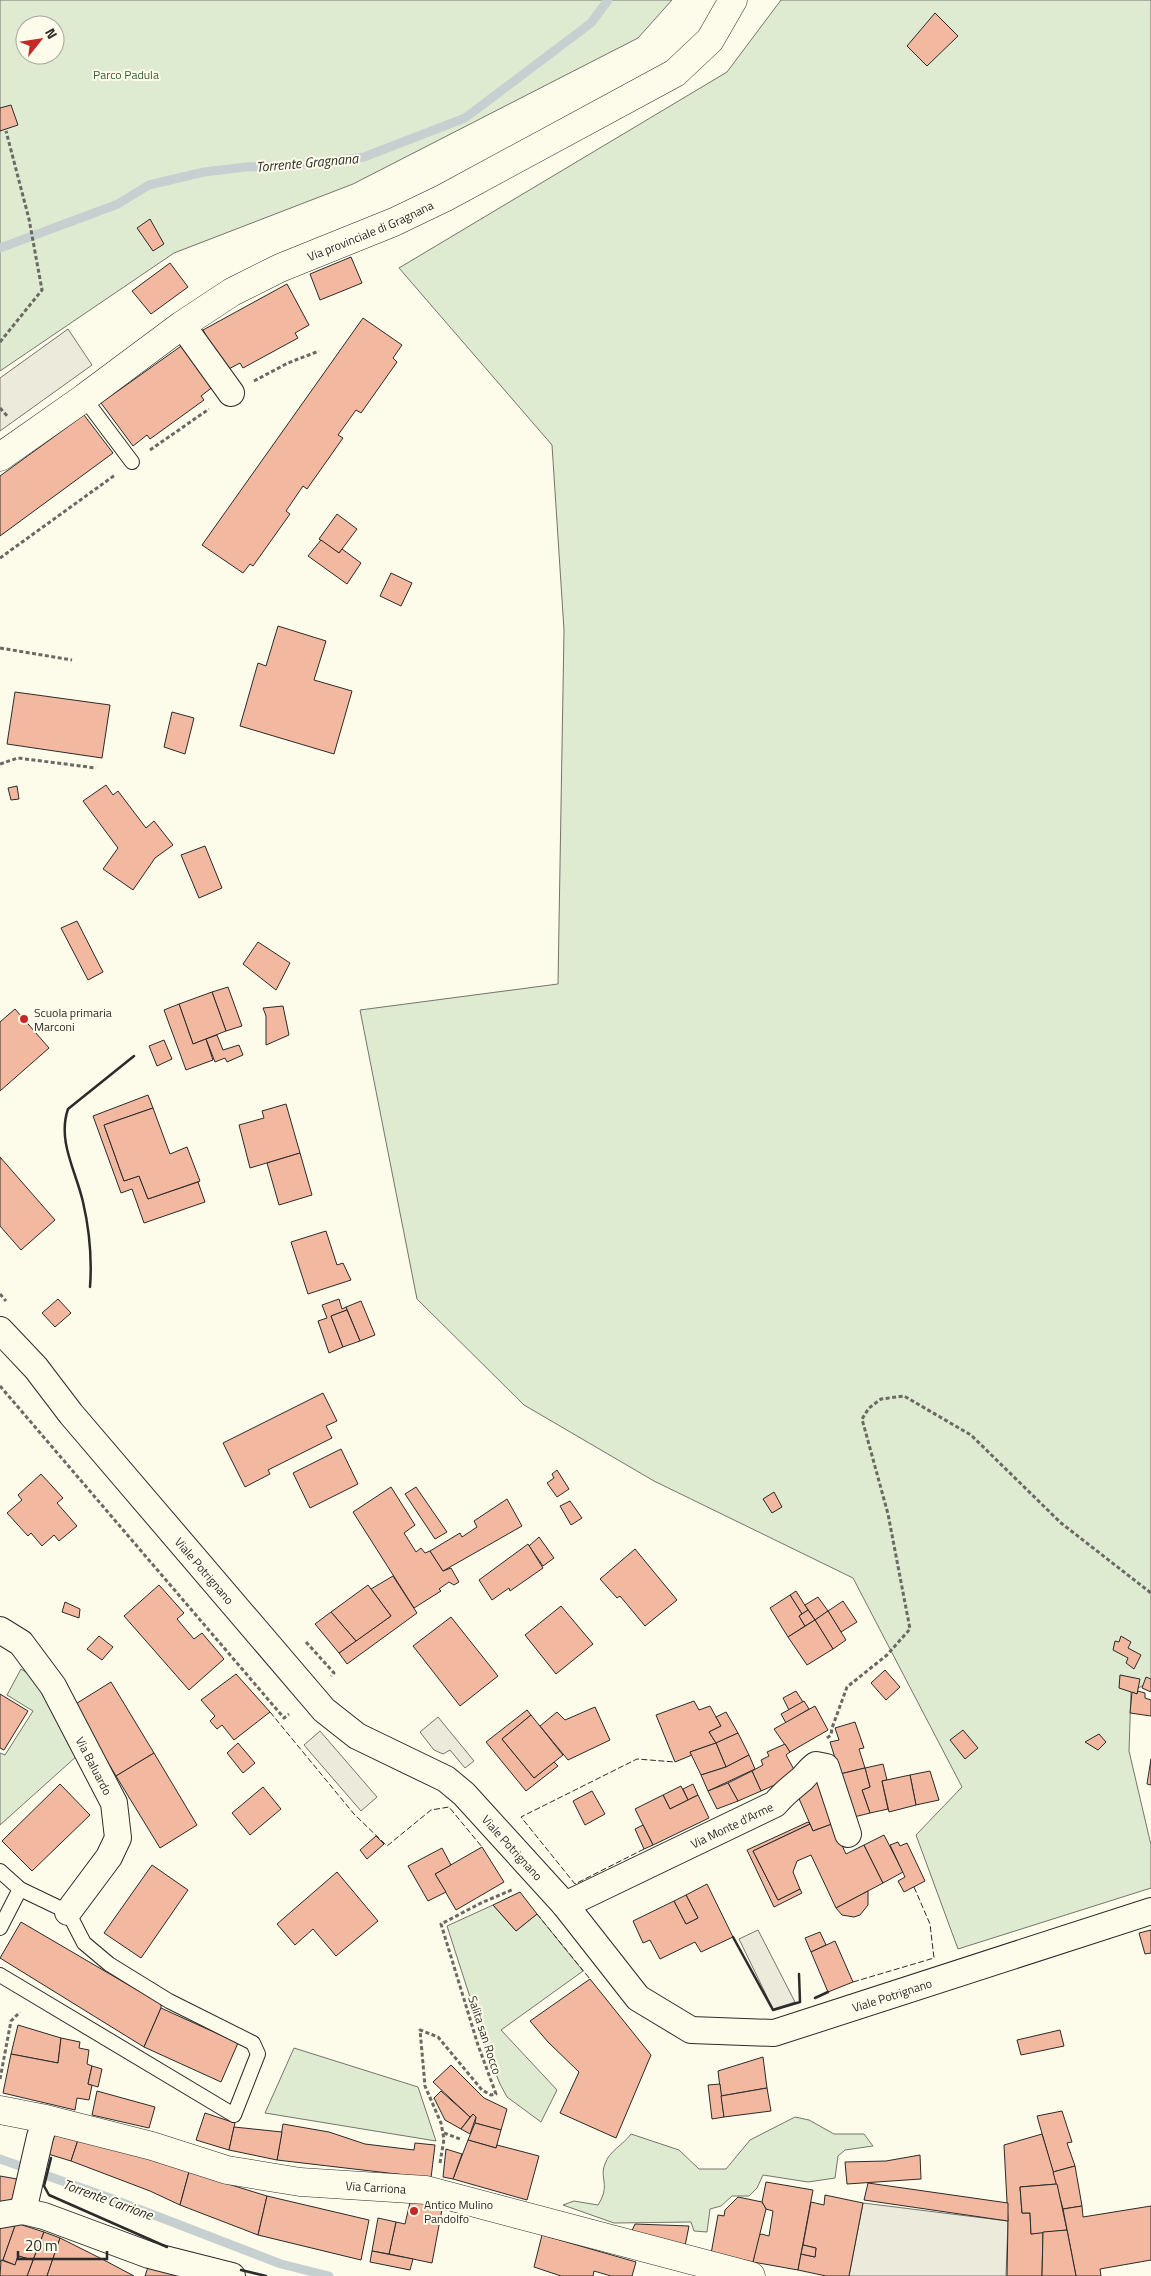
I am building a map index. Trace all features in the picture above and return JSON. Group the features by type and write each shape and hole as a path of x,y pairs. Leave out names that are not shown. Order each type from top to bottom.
{"main road":[{"name":"Via provinciale di Gragnana","path":"0,457 84,398 182,325 232,292 444,198 675,73 710,40 733,0"},
{"name":"Via Carriona","path":"0,2110 43,2128 152,2146 227,2170 300,2182 426,2190 435,2194 751,2276"}],"street":[{"path":"182,325 231,393"},
{"name":"Viale Potrignano","path":"0,1330 36,1368 71,1414 324,1710 357,1736 446,1779 464,1794 565,1905 638,1998 690,2030 774,2033 1151,1912"},
{"name":"Via Baluardo","path":"0,1630 21,1643 53,1686 114,1803 118,1838 109,1856 68,1912"},
{"path":"816,1765 826,1767 848,1834"},
{"name":"Via Monte d'Arme","path":"565,1905 775,1804 789,1787 803,1778 809,1769 816,1765"},
{"path":"43,2128 17,2204 149,2255 232,2276"}],"lane":[{"path":"84,398 132,462"},
{"path":"0,1871 20,1888 68,1912 84,1943 109,1964 169,2002 253,2042 258,2054 234,2115 0,1975"},
{"path":"0,1928 20,1888"}],"path":[{"path":"0,342 42,290 29,219 6,131"},
{"path":"231,393 288,363 319,351"},
{"path":"0,648 72,660"},
{"path":"0,764 18,758 96,768"},
{"path":"816,1765 819,1744 831,1735 847,1687 887,1655 910,1630 888,1514 862,1419 869,1408 881,1398 904,1396 971,1435 1061,1523 1151,1593"},
{"name":"Salita san Rocco","path":"435,2194 444,2139 425,2086 420,2030 438,2037 482,2090 491,2096 496,2094 478,2045 441,1924 483,1902 522,1886"},
{"path":"0,2079 11,2021 15,2015 30,2009 54,2014 57,2009"},
{"path":"443,2132 460,2140"}],"green space":[{"name":"Parco Padula","path":"0,0 672,0 638,38 353,184 174,253 0,371"},
{"path":"781,0 1151,0 1151,1681 1131,1692 1129,1751 1151,1845 1151,1888 958,1949 916,1835 962,1787 853,1578 654,1481 524,1405 417,1299 360,1010 558,984 564,630 552,445 399,268 727,72"},
{"path":"21,1669 38,1680 78,1755 0,1825 0,1753 5,1755 33,1711 7,1695"},
{"path":"493,1905 516,1931 537,1914 583,1971 501,2030 557,2090 541,2122 507,2097 500,2084 490,2059 447,1926"},
{"path":"294,2048 418,2087 436,2141 265,2113"},
{"path":"795,2117 809,2120 834,2134 864,2134 873,2146 845,2150 838,2156 835,2178 808,2182 763,2175 757,2188 749,2196 732,2196 721,2206 710,2209 707,2232 694,2231 691,2222 614,2223 563,2205 574,2201 598,2205 604,2192 603,2174 607,2159 631,2134 679,2150 699,2169 726,2169 750,2140"}],"shaded area":[{"path":"68,329 92,365 0,431 0,378"},
{"path":"438,1717 474,1761 465,1768 450,1750 443,1754 434,1750 420,1732"},
{"path":"320,1731 377,1797 361,1811 304,1745"},
{"path":"758,1930 795,2002 773,2009 739,1939"},
{"path":"863,2203 1008,2221 1006,2276 849,2276"}],"building":[{"path":"935,13 958,36 927,66 907,46"},
{"path":"11,105 18,125 0,131 0,108"},
{"path":"150,219 164,244 153,251 137,228"},
{"path":"351,257 362,283 320,300 310,274"},
{"path":"170,263 188,287 151,314 132,291"},
{"path":"287,284 309,325 295,333 298,338 243,368 240,363 225,371 203,330"},
{"path":"363,318 402,345 393,358 397,362 361,413 356,410 338,435 343,438 307,489 303,486 286,511 290,514 253,566 250,564 243,573 202,545"},
{"path":"184,344 214,386 201,396 204,400 150,439 147,435 133,446 101,403"},
{"path":"84,415 113,453 0,536 0,476"},
{"path":"337,514 357,529 339,553 319,539"},
{"path":"321,540 339,553 342,549 361,563 347,584 308,556"},
{"path":"391,573 412,583 401,606 380,596"},
{"path":"278,626 326,641 314,680 352,691 334,754 240,726 258,663 266,666"},
{"path":"15,692 110,705 102,758 7,744"},
{"path":"172,712 194,718 185,754 164,747"},
{"path":"106,785 113,795 118,791 146,828 154,821 173,845 155,858 133,890 103,869 118,848 83,801"},
{"path":"17,786 19,799 11,800 8,788"},
{"path":"205,846 222,888 199,898 181,855"},
{"path":"77,921 103,972 88,980 61,928"},
{"path":"258,942 290,963 276,990 243,964"},
{"path":"228,987 242,1026 226,1031 212,992"},
{"path":"212,992 226,1031 193,1044 179,1004"},
{"path":"179,1004 193,1044 206,1039 213,1060 186,1070 164,1010"},
{"path":"283,1006 289,1035 266,1045 266,1016 263,1008"},
{"path":"15,1009 49,1048 0,1091 0,1022"},
{"path":"217,1035 223,1050 239,1045 243,1055 227,1062 225,1058 215,1062 206,1039"},
{"path":"164,1040 172,1059 157,1066 149,1046"},
{"path":"148,1095 153,1108 104,1125 124,1181 139,1176 148,1199 198,1182 205,1202 144,1223 132,1189 121,1193 93,1116"},
{"path":"286,1104 300,1153 250,1168 239,1125 264,1118 262,1111"},
{"path":"153,1108 170,1154 187,1147 200,1181 148,1199 139,1176 124,1181 104,1125"},
{"path":"300,1153 312,1195 279,1205 267,1163"},
{"path":"0,1157 55,1220 21,1250 0,1226"},
{"path":"326,1231 337,1265 343,1263 351,1280 308,1294 291,1242"},
{"path":"58,1299 71,1313 55,1327 42,1313"},
{"path":"339,1299 342,1309 346,1307 347,1310 331,1316 343,1347 329,1353 318,1321 327,1318 322,1305"},
{"path":"361,1301 375,1335 360,1341 346,1307"},
{"path":"347,1310 360,1341 343,1347 331,1316"},
{"path":"323,1393 337,1421 326,1426 332,1438 268,1470 270,1474 245,1487 223,1443"},
{"path":"341,1449 358,1484 310,1508 293,1473"},
{"path":"557,1470 569,1489 557,1497 547,1483 554,1478 552,1474"},
{"path":"41,1474 63,1498 57,1503 77,1526 59,1541 54,1535 42,1546 31,1533 28,1536 7,1513 22,1500 18,1495"},
{"path":"391,1487 415,1525 404,1533 416,1552 421,1548 425,1553 430,1551 443,1571 451,1568 459,1582 454,1585 449,1582 439,1589 441,1591 414,1608 353,1512"},
{"path":"416,1487 447,1532 435,1539 405,1494"},
{"path":"774,1492 782,1507 772,1513 763,1499"},
{"path":"507,1499 522,1526 443,1571 430,1551 460,1533 462,1537 477,1527 474,1521"},
{"path":"570,1501 582,1518 571,1525 560,1506"},
{"path":"539,1537 554,1558 543,1566 529,1546"},
{"path":"528,1544 543,1568 510,1591 509,1588 492,1600 479,1580"},
{"path":"635,1549 677,1600 645,1626 620,1596 617,1598 600,1579"},
{"path":"393,1576 417,1613 347,1664 339,1653 391,1616 371,1589"},
{"path":"159,1585 184,1613 177,1619 194,1639 202,1633 224,1659 189,1690 124,1616"},
{"path":"368,1585 391,1616 356,1641 331,1612"},
{"path":"796,1591 808,1610 802,1614 790,1595"},
{"path":"790,1595 802,1614 799,1616 805,1626 788,1637 770,1608"},
{"path":"818,1597 828,1611 815,1620 805,1605"},
{"path":"843,1601 857,1622 841,1632 828,1611"},
{"path":"65,1602 80,1609 79,1618 62,1612"},
{"path":"561,1606 593,1644 556,1674 525,1635"},
{"path":"808,1610 815,1620 805,1626 799,1616"},
{"path":"828,1611 846,1640 833,1649 815,1620"},
{"path":"331,1612 356,1641 339,1653 315,1624"},
{"path":"451,1617 498,1676 460,1706 413,1646"},
{"path":"815,1620 833,1649 807,1665 788,1637"},
{"path":"99,1636 113,1647 102,1660 87,1649"},
{"path":"1121,1636 1131,1642 1128,1648 1141,1655 1134,1669 1126,1663 1128,1658 1113,1650 1115,1641 1119,1642"},
{"path":"885,1670 900,1687 886,1700 871,1683"},
{"path":"236,1674 270,1712 234,1740 222,1725 217,1729 210,1721 215,1716 201,1700"},
{"path":"1120,1675 1140,1679 1137,1694 1119,1688"},
{"path":"1146,1677 1151,1679 1151,1692 1142,1688"},
{"path":"111,1682 154,1753 116,1776 74,1705"},
{"path":"796,1691 803,1702 789,1710 783,1698"},
{"path":"1138,1691 1145,1693 1145,1698 1151,1700 1151,1716 1130,1713 1132,1692 1137,1694"},
{"path":"0,1694 28,1711 4,1750 0,1748"},
{"path":"694,1701 699,1710 710,1706 721,1726 709,1732 716,1743 690,1752 692,1755 675,1762 656,1715"},
{"path":"804,1701 809,1709 786,1723 781,1714"},
{"path":"815,1706 828,1730 790,1752 774,1729"},
{"path":"595,1707 610,1740 568,1760 540,1726 557,1712 565,1720"},
{"path":"527,1710 531,1715 502,1739 534,1778 554,1762 558,1766 526,1791 486,1742"},
{"path":"726,1712 738,1733 716,1743 709,1732 721,1726 716,1717"},
{"path":"531,1715 563,1755 534,1778 502,1739"},
{"path":"855,1722 864,1748 859,1749 865,1768 840,1774 830,1742 839,1740 835,1728"},
{"path":"963,1730 978,1748 965,1759 950,1740"},
{"path":"738,1733 749,1755 726,1767 716,1743"},
{"path":"1099,1734 1106,1742 1098,1750 1085,1742"},
{"path":"238,1743 255,1763 243,1773 227,1753"},
{"path":"716,1743 726,1767 701,1775 690,1752"},
{"path":"785,1744 790,1752 786,1755 797,1775 761,1791 752,1771 763,1765 761,1760 769,1756 767,1752"},
{"path":"154,1753 197,1825 160,1848 116,1776"},
{"path":"749,1755 755,1769 708,1791 701,1775 726,1767"},
{"path":"1151,1759 1151,1785 1147,1784"},
{"path":"883,1764 887,1780 882,1781 888,1809 870,1813 862,1790 870,1787 865,1768"},
{"path":"865,1768 870,1787 862,1790 870,1813 850,1818 840,1774"},
{"path":"752,1771 761,1791 738,1801 728,1783"},
{"path":"930,1771 939,1800 916,1805 910,1775"},
{"path":"910,1775 916,1805 889,1812 882,1781"},
{"path":"818,1776 832,1824 813,1831 794,1787"},
{"path":"728,1783 738,1801 717,1809 708,1791"},
{"path":"60,1784 90,1815 32,1871 2,1841"},
{"path":"693,1784 698,1795 688,1800 683,1789"},
{"path":"681,1786 688,1800 670,1809 663,1795"},
{"path":"263,1787 281,1809 250,1835 232,1813"},
{"path":"592,1791 605,1814 585,1825 573,1801"},
{"path":"663,1795 670,1809 698,1795 709,1818 653,1845 635,1809"},
{"path":"808,1822 810,1824 753,1851 778,1900 800,1889 802,1893 774,1907 747,1850"},
{"path":"810,1824 813,1831 832,1824 846,1854 864,1845 883,1883 836,1908 811,1855 797,1861 793,1872 800,1889 778,1900 753,1851"},
{"path":"643,1825 653,1845 644,1849 635,1829"},
{"path":"884,1835 903,1872 883,1883 864,1845"},
{"path":"376,1836 384,1844 367,1859 360,1850"},
{"path":"898,1842 900,1846 907,1843 925,1881 904,1892 898,1881 905,1877 890,1845"},
{"path":"482,1847 504,1882 456,1910 435,1874"},
{"path":"442,1848 451,1865 435,1874 446,1892 428,1901 408,1866"},
{"path":"152,1865 188,1890 141,1958 104,1933"},
{"path":"337,1872 378,1921 336,1956 313,1929 295,1945 277,1924"},
{"path":"707,1884 733,1937 701,1952 695,1942 660,1959 650,1940 643,1943 633,1921 674,1901 686,1924 698,1918 686,1895"},
{"path":"868,1891 868,1905 860,1915 854,1917 842,1915 836,1908"},
{"path":"520,1892 537,1914 516,1931 493,1905"},
{"path":"686,1895 698,1918 686,1924 674,1901"},
{"path":"21,1922 161,2004 144,2047 0,1958"},
{"path":"1151,1930 1151,1953 1145,1954 1139,1933"},
{"path":"820,1932 826,1945 811,1952 805,1938"},
{"path":"835,1941 853,1982 828,1992 811,1952"},
{"path":"590,1979 651,2055 616,2138 560,2113 579,2072 548,2042 530,2021"},
{"path":"161,2008 238,2043 221,2082 144,2047"},
{"path":"18,2025 61,2038 58,2063 11,2054"},
{"path":"1060,2030 1064,2046 1021,2055 1017,2040"},
{"path":"61,2038 80,2042 79,2048 89,2050 87,2064 92,2066 88,2084 92,2085 89,2100 77,2098 75,2110 3,2093 11,2054 58,2063"},
{"path":"763,2057 767,2088 721,2096 718,2071"},
{"path":"451,2065 484,2098 507,2109 501,2130 475,2123 476,2117 473,2114 470,2117 433,2082"},
{"path":"92,2066 102,2069 98,2087 88,2084"},
{"path":"720,2084 724,2117 712,2119 708,2085"},
{"path":"767,2088 771,2111 724,2117 721,2096"},
{"path":"97,2091 155,2107 149,2128 92,2115"},
{"path":"441,2091 470,2117 461,2129 445,2120 434,2098"},
{"path":"1062,2111 1072,2142 1067,2143 1075,2166 1053,2172 1037,2116"},
{"path":"205,2113 235,2123 229,2150 196,2140"},
{"path":"473,2114 476,2117 470,2134 461,2129"},
{"path":"475,2123 501,2130 496,2148 468,2140"},
{"path":"283,2124 329,2132 365,2144 414,2150 415,2143 435,2145 431,2178 277,2160"},
{"path":"234,2127 282,2132 277,2160 229,2150"},
{"path":"55,2128 80,2134 71,2161 48,2154"},
{"path":"80,2134 189,2172 180,2205 150,2191 71,2161"},
{"path":"1042,2134 1057,2184 1020,2187 1022,2213 1030,2213 1031,2234 1043,2232 1042,2276 1007,2276 1008,2221 1004,2145"},
{"path":"468,2140 496,2148 497,2145 539,2156 527,2200 453,2179"},
{"path":"446,2149 462,2154 453,2179 443,2177"},
{"path":"920,2155 921,2179 847,2184 845,2162 886,2161"},
{"path":"1075,2166 1082,2206 1063,2209 1053,2172"},
{"path":"189,2172 267,2196 258,2235 180,2205"},
{"path":"0,2176 17,2179 12,2200 0,2207"},
{"path":"766,2182 813,2190 798,2270 753,2262 758,2237 761,2234 769,2236 773,2211 766,2209 762,2202"},
{"path":"868,2183 1008,2203 1008,2221 864,2200"},
{"path":"1057,2184 1067,2230 1031,2234 1030,2213 1022,2213 1020,2187"},
{"path":"825,2195 863,2203 849,2276 826,2276 798,2270 801,2254 815,2257 816,2248 803,2245 811,2202 824,2205"},
{"path":"267,2196 369,2220 361,2260 258,2235"},
{"path":"738,2197 762,2202 766,2209 753,2262 711,2254 718,2215 724,2216 725,2210"},
{"path":"411,2198 443,2204 432,2263 389,2254 396,2222 405,2224"},
{"path":"1082,2206 1083,2217 1151,2206 1151,2260 1100,2269 1101,2276 1076,2276 1063,2209"},
{"path":"378,2218 396,2222 389,2254 372,2251"},
{"path":"0,2221 16,2223 3,2260 0,2262"},
{"path":"16,2223 44,2232 33,2260 18,2256 15,2265 3,2260"},
{"path":"635,2224 689,2226 685,2246 630,2235"},
{"path":"1067,2230 1076,2276 1042,2276 1043,2232"},
{"path":"44,2232 60,2238 47,2276 27,2276"},
{"path":"542,2235 636,2262 632,2276 611,2276 594,2271 593,2276 561,2276 534,2267"},
{"path":"60,2238 102,2259 134,2276 47,2276"},
{"path":"803,2245 816,2248 815,2257 801,2254"},
{"path":"372,2251 413,2259 410,2270 370,2262"},
{"path":"18,2256 33,2260 27,2276 0,2276 1,2260 15,2265"},
{"path":"148,2267 183,2276 145,2276"}],"waterway":[{"name":"Torrente Gragnana","path":"0,248 118,204 149,185 204,172 246,167 299,165 364,157 465,118 591,23 608,0"},
{"name":"Torrente Carrione","path":"0,2159 110,2198 281,2264 329,2276"}],"fence":[{"path":"270,1712 354,1814 387,1846 431,1810 449,1807 482,1847"},
{"path":"644,1849 575,1884 521,1817 637,1759 675,1762"},
{"path":"853,1982 934,1958 930,1924 914,1887"},
{"path":"537,1914 590,1979"}],"wall":[{"path":"90,1287 87,1222 80,1190 66,1144 65,1121 68,1109 134,1056"},
{"path":"733,1937 773,2010 800,2002 799,1974"},
{"path":"815,1998 828,1992"},
{"path":"51,2158 44,2186 49,2195 167,2247"},
{"path":"241,2270 266,2276"}],"place":[{"name":"Scuola primaria Marconi","path":"24,1019"},
{"name":"Antico Mulino Pandolfo","path":"414,2211"}]}
